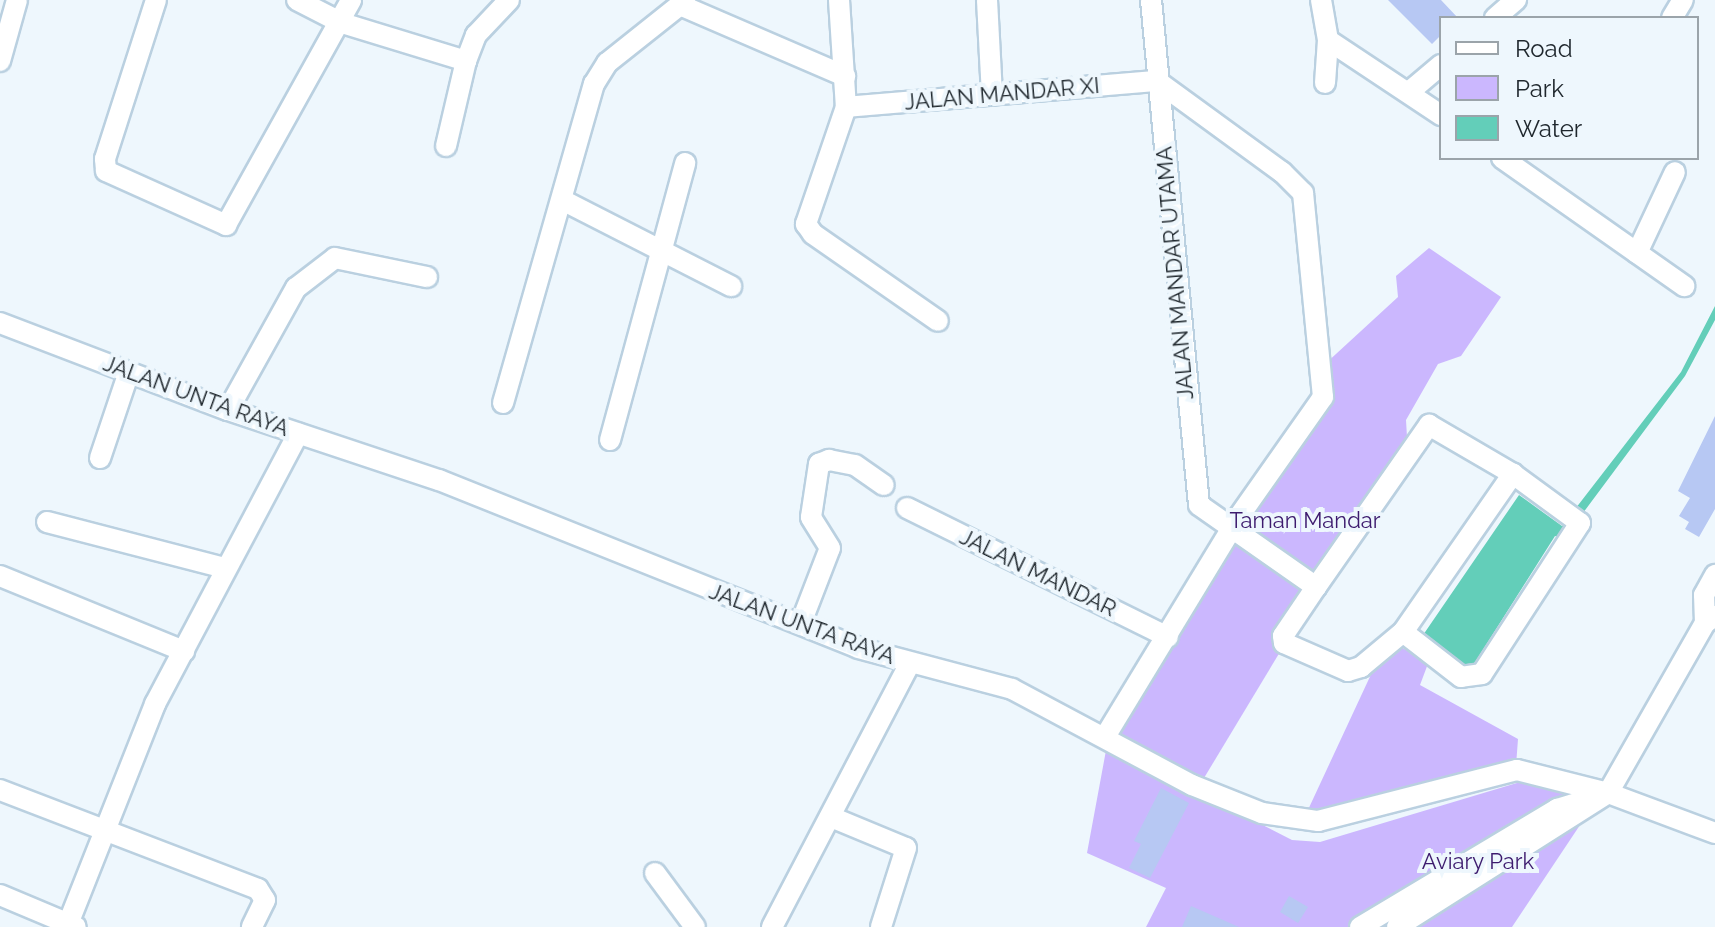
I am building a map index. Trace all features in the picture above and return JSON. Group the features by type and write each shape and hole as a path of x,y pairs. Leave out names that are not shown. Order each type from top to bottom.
{"street":[{"path":"0,61 17,0"},
{"path":"156,0 105,159 106,171 220,225 229,219 342,23 351,0"},
{"path":"297,0 342,23 466,61"},
{"path":"446,146 466,61 476,35 509,0"},
{"path":"839,0 846,107 806,224 813,234 938,321"},
{"path":"987,0 992,95"},
{"name":"JALAN MANDAR UTAMA","path":"1151,0 1195,491 1199,505 1231,531 1316,587"},
{"path":"1321,0 1328,40 1325,83"},
{"path":"1497,16 1516,0"},
{"path":"503,403 594,84 607,63 682,2 845,76"},
{"path":"1328,40 1439,114"},
{"path":"1409,92 1439,67"},
{"path":"1105,737 1231,531 1324,393 1303,193 1282,172 1157,81"},
{"name":"JALAN MANDAR XI","path":"846,107 1157,81"},
{"path":"1505,160 1684,286"},
{"path":"610,440 685,163"},
{"path":"1637,253 1675,172"},
{"path":"562,200 731,286"},
{"path":"228,410 296,288 335,258 427,277"},
{"name":"JALAN UNTA RAYA","path":"0,323 228,410 454,485 910,663 1012,689 1211,794 1295,820 1345,816 1502,770 1608,793 1715,833"},
{"path":"100,458 129,372"},
{"path":"1403,632 1461,677 1482,674 1573,516 1513,474 1429,425 1283,636 1291,648 1348,671 1361,667 1403,632 1513,474"},
{"path":"2,902 72,925 104,829 155,704 298,434"},
{"path":"801,623 830,548 811,517 819,464 829,460 855,465 872,471 884,485"},
{"name":"JALAN MANDAR","path":"907,508 1168,637"},
{"path":"47,522 225,568"},
{"path":"1397,927 1608,793 1710,620 1704,595 1715,575"},
{"path":"0,576 184,651"},
{"path":"772,927 910,663"},
{"path":"0,790 258,889 265,900 252,927"},
{"path":"1360,927 1557,809 1608,793"},
{"path":"831,817 906,848 881,927"},
{"path":"655,873 695,927"}],"green space":[{"name":"Taman Mandar","path":"1429,248 1501,297 1461,356 1438,364 1406,420 1408,454 1317,592 1236,536 1328,398 1324,365 1398,297 1396,276"},
{"name":"Taman Mandar","path":"1235,538 1315,594 1201,783 1107,742"},
{"path":"1396,645 1429,661 1420,685 1518,739 1516,766 1300,827 1374,668"},
{"name":"Aviary Park","path":"1107,745 1292,840 1320,842 1530,779 1600,795 1512,927 1146,927 1166,888 1087,853"}],"water":[{"path":"1715,306 1715,320 1685,376 1580,517 1562,538 1555,536 1467,675 1421,638 1519,495 1562,526 1681,372"}],"building":[{"path":"1388,0 1441,0 1456,16 1439,16 1439,37 1432,44"},
{"path":"1715,416 1715,509 1699,537 1685,529 1689,522 1679,516 1690,498 1678,491"},
{"path":"1161,788 1189,803 1150,878 1129,868 1141,844 1134,841"},
{"path":"1289,896 1308,907 1298,923 1280,912"},
{"path":"1191,906 1239,927 1182,927"}]}
